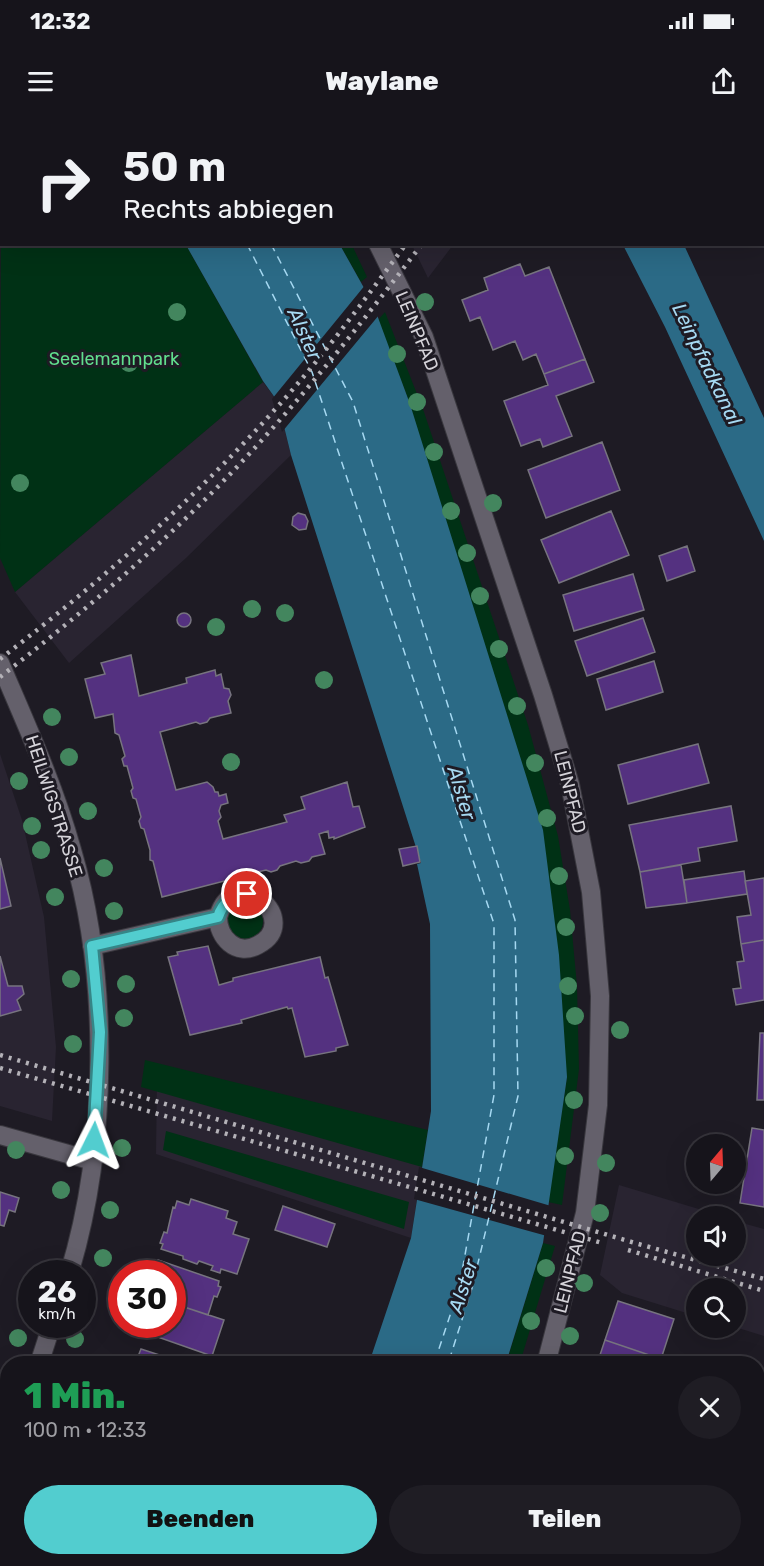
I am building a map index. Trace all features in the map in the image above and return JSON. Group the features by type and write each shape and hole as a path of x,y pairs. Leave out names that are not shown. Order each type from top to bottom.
{"street":[{"name":"LEINPFAD","path":"379,246 424,338 543,695 570,784 591,892 601,1007 600,1085 585,1213 548,1356"},
{"name":"HEILWIGSTRASSE","path":"0,663 47,774 69,840 92,946 100,1032 93,1161 72,1260"},
{"path":"92,946 218,917"},
{"path":"0,1135 93,1161"},
{"path":"42,1356 47,1338"}],"shaded area":[{"path":"412,246 452,246 428,278"},
{"path":"263,382 278,402 291,455 186,558 69,663 15,592"},
{"path":"0,754 22,820 44,917 56,1047 52,1121 0,1106"},
{"path":"157,1079 424,1153 411,1238 156,1154"},
{"path":"619,1185 689,1206 686,1206 686,1266 746,1266 746,1224 764,1229 764,1336 746,1330 746,1278 686,1278 686,1313 622,1293 600,1275"}],"green space":[{"name":"Seelemannpark","path":"1,246 187,246 263,382 15,592 0,558"},
{"path":"341,246 352,246 367,277 361,282"},
{"path":"385,312 424,412 528,725 558,836 570,910 577,986 579,1069 562,1205 548,1202 567,1077 410,404 378,320"},
{"path":"245,903 258,908 263,921 258,934 245,939 232,934 227,921 232,908"},
{"path":"145,1060 428,1130 422,1167 141,1087"},
{"path":"166,1131 409,1202 404,1229 163,1150"},
{"path":"543,1243 555,1246 522,1356 508,1356"}],"water":[{"name":"Alster","path":"187,246 341,246 373,304 410,404 543,830 559,955 567,1077 543,1243 508,1356 371,1356 411,1238 431,1111 430,924 417,864 421,863 291,455 278,402 263,381"},
{"name":"Leinpfadkanal","path":"624,246 684,246 764,418 764,541 665,327"}],"pier":[{"path":"366,284 379,315 282,432 272,399"},
{"path":"419,1167 551,1206 547,1236 414,1199"}],"building":[{"path":"520,264 525,276 549,267 585,359 544,374 536,354 523,360 515,341 493,350 480,317 470,321 462,300 488,290 484,278"},
{"path":"585,359 594,382 556,396 572,436 543,447 540,439 521,446 504,401 548,385 544,374"},
{"path":"602,442 620,490 546,518 528,470"},
{"path":"611,511 629,555 559,583 541,540"},
{"path":"298,513 305,515 308,521 306,529 299,530 292,525 293,517"},
{"path":"687,546 695,571 667,581 659,556"},
{"path":"633,574 644,610 574,631 563,595"},
{"path":"181,613 187,613 191,620 187,627 181,627 177,623 177,617"},
{"path":"643,618 655,652 587,676 575,641"},
{"path":"131,655 139,696 187,683 186,678 215,670 216,676 221,674 224,688 229,689 231,695 228,701 231,713 210,718 207,722 200,724 196,722 160,732 176,790 207,782 215,792 218,792 219,796 226,794 228,803 221,805 219,811 221,817 218,821 223,839 287,822 284,815 305,809 301,797 347,782 353,807 359,806 365,827 334,839 334,837 329,838 328,831 319,834 325,854 312,857 309,861 301,863 296,861 280,866 271,872 266,870 249,874 247,879 238,881 232,879 162,897 153,861 150,860 150,850 144,829 141,828 139,821 141,817 131,791 133,788 127,766 124,766 122,759 125,756 119,735 115,733 113,714 95,718 85,679 105,674 101,663"},
{"path":"654,661 663,692 606,710 597,679"},
{"path":"698,744 709,783 628,804 618,765"},
{"path":"731,806 737,841 698,848 700,861 640,872 629,825"},
{"path":"417,846 420,862 403,866 399,849"},
{"path":"0,858 11,906 0,909"},
{"path":"681,865 687,903 646,908 640,872"},
{"path":"744,871 747,894 687,903 684,880"},
{"path":"764,878 764,940 741,944 737,917 751,915 745,881"},
{"path":"764,940 764,1000 736,1005 733,989 741,988 737,962 744,961 741,944"},
{"path":"208,946 219,985 233,981 233,978 320,957 348,1045 336,1048 336,1051 305,1057 292,1008 287,1007 241,1020 242,1023 190,1035 168,957 178,955 177,952"},
{"path":"0,956 8,986 22,986 24,994 17,1000 21,1010 0,1016"},
{"path":"760,1033 764,1033 764,1100 757,1100"},
{"path":"752,1128 764,1130 764,1207 740,1203 741,1194 746,1194 746,1166"},
{"path":"0,1192 19,1198 15,1212 9,1210 4,1226 0,1225"},
{"path":"191,1199 228,1211 226,1218 237,1222 233,1234 249,1239 237,1274 221,1269 220,1273 211,1270 213,1266 199,1261 197,1264 183,1259 183,1256 161,1249 163,1244 160,1243 164,1232 167,1233 173,1207 175,1208 177,1201 189,1205"},
{"path":"283,1206 335,1224 327,1247 275,1230"},
{"path":"186,1270 219,1281 218,1286 221,1287 217,1297 214,1296 208,1315 186,1308"},
{"path":"618,1301 674,1319 662,1356 652,1356 605,1340"},
{"path":"186,1308 224,1320 212,1356 161,1338 186,1338"},
{"path":"605,1340 652,1356 600,1356"},
{"path":"141,1349 163,1356 138,1356"}],"ferry route":[{"path":"248,246 312,372 494,924 494,1095 459,1288 437,1356"},
{"path":"272,246 353,402 515,920 518,1096 472,1288 451,1356"}],"railway":[{"path":"0,659 110,570 214,474 312,366 404,246"},
{"path":"0,677 130,570 222,483 317,376 420,246"},
{"path":"0,1055 764,1279"},
{"path":"0,1068 602,1243"},
{"path":"628,1250 764,1291"}],"route":[{"path":"94,1140 100,1032 92,946 218,917 223,905 229,899 247,894"}]}
